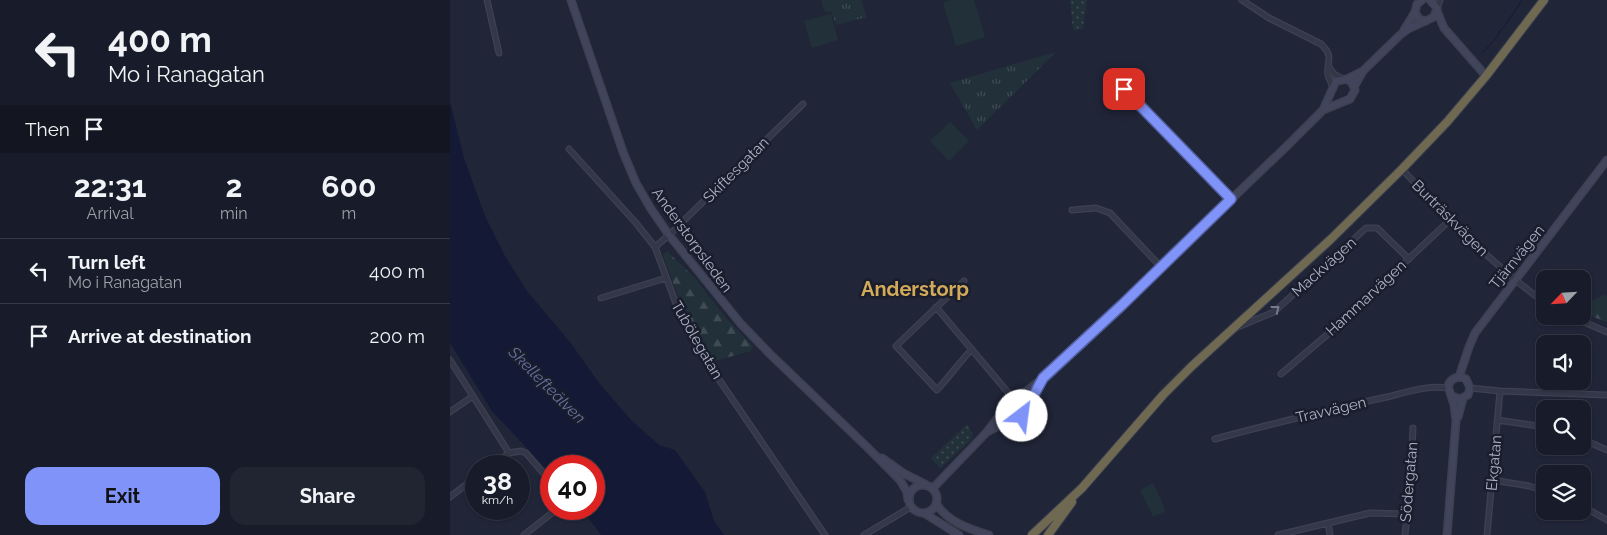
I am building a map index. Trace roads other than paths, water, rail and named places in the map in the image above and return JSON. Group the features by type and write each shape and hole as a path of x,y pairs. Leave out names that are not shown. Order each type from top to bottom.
{"highway":[{"path":"1048,535 1082,488 1164,394 1232,329 1331,240 1447,122 1486,76 1544,0"},
{"path":"1032,535 1082,488"}],"street":[{"path":"487,0 498,53"},
{"name":"Anderstorpsleden","path":"571,0 623,152 636,182 651,209 669,235 741,324 900,480 907,492 908,500"},
{"path":"1242,0 1269,18 1321,44 1327,50 1329,57 1328,74 1336,97 1342,101"},
{"path":"1411,0 1419,19 1444,28"},
{"path":"1322,110 1353,96 1354,87 1363,71 1400,34 1422,0"},
{"path":"1430,0 1437,9 1444,28 1486,76"},
{"path":"1400,34 1434,17 1440,0"},
{"path":"1329,67 1334,74 1352,83 1354,87"},
{"path":"931,487 986,433 1006,407 1007,401 1011,396 1019,394 1043,378 1161,267 1322,110 1336,81 1363,71"},
{"path":"1116,81 1231,199"},
{"name":"Skiftesgatan","path":"655,247 803,104"},
{"name":"Tubölegatan","path":"569,149 636,223 655,247 678,309 706,359 825,535"},
{"name":"Tjärnvägen","path":"1459,377 1469,346 1476,332 1607,160"},
{"name":"Burträskvägen","path":"1402,169 1450,220 1514,281 1536,297"},
{"path":"1072,210 1096,208 1110,214 1161,267"},
{"name":"Hammarvägen","path":"1280,374 1335,328 1450,220"},
{"name":"Mackvägen","path":"1232,329 1274,312 1366,228 1377,228 1409,259"},
{"path":"601,298 666,278"},
{"path":"964,280 896,346 937,390 956,366 972,350"},
{"path":"936,307 1011,396"},
{"path":"1591,325 1607,332"},
{"path":"450,360 509,453"},
{"path":"1447,535 1456,421 1452,396 1448,388 1450,381 1459,377 1466,380 1470,388 1468,395 1464,398 1456,421"},
{"path":"986,433 1016,417 1025,415 1043,378"},
{"name":"Travvägen","path":"1215,439 1308,414 1380,398 1434,387 1448,388"},
{"path":"1470,388 1607,395"},
{"name":"Ekgatan","path":"1487,535 1500,391"},
{"path":"1019,394 1027,399 1029,404"},
{"path":"450,412 473,396"},
{"path":"1452,396 1457,399 1464,398"},
{"path":"1006,407 1011,415 1016,417"},
{"path":"1498,420 1536,426"},
{"name":"Södergatan","path":"1405,535 1410,490 1413,428"},
{"path":"1591,443 1607,450"},
{"name":"Anderstorpsleden","path":"867,447 903,472 931,487"},
{"path":"506,455 521,450 540,469"},
{"path":"1493,480 1536,488"},
{"path":"924,513 932,509 936,503 936,494 931,487 921,484 915,486 909,493 908,500 911,507 960,535"},
{"path":"450,497 465,485"},
{"path":"936,503 942,512 959,523 990,535"},
{"path":"864,535 911,507"},
{"path":"1591,511 1607,520"},
{"path":"1278,535 1370,513 1406,514"},
{"path":"524,535 543,520"},
{"path":"1328,523 1330,535"}],"water":[{"name":"Skellefteälven","path":"450,102 464,158 485,216 505,256 527,291 570,342 599,383 631,420 659,445 675,450 705,492 714,521 724,535 601,535 590,520 605,520 605,455 540,455 540,462 492,411 450,343"}],"waterway":[{"path":"1483,52 1496,39 1500,30 1522,0"}],"district":[{"name":"Anderstorp","path":"915,289"}]}
